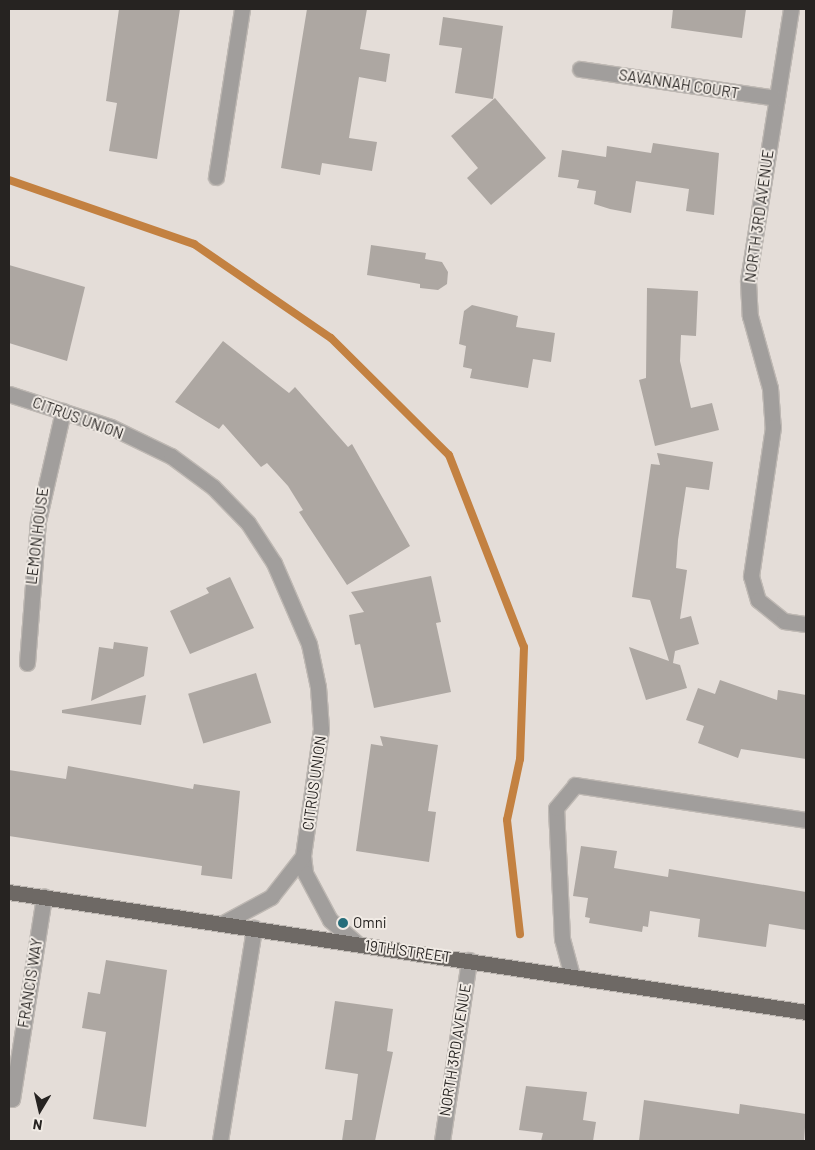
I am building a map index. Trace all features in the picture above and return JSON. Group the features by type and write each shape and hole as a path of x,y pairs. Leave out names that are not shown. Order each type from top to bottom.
{"main road":[{"name":"19TH STREET","path":"9,892 806,1012"}],"street":[{"path":"216,177 242,9"},
{"name":"NORTH 3RD AVENUE","path":"791,9 748,282 750,316 770,388 773,427 751,576 758,600 784,621 806,624"},
{"name":"SAVANNAH COURT","path":"580,69 777,98"},
{"name":"CITRUS UNION","path":"9,394 111,427 170,456 219,493 248,523 274,563 309,644 318,687 318,765 303,856 305,873 318,902 330,920 356,943"},
{"name":"LEMON HOUSE","path":"27,663 38,521 63,412"},
{"path":"572,976 562,939 556,808 575,784 806,820"},
{"name":"CITRUS UNION","path":"223,923 270,897 303,856"},
{"name":"FRANCIS WAY","path":"10,1099 44,897"},
{"path":"220,1141 254,928"},
{"name":"NORTH 3RD AVENUE","path":"442,1141 469,960"}],"building":[{"path":"119,9 180,9 157,159 109,151 117,103 106,101"},
{"path":"307,9 367,9 360,49 390,54 386,82 359,77 349,138 377,142 372,171 322,163 320,175 281,168"},
{"path":"673,9 746,9 742,38 671,28"},
{"path":"443,17 503,26 493,99 455,93 462,48 439,45"},
{"path":"495,98 546,158 491,205 467,178 478,168 451,136"},
{"path":"653,143 719,153 714,215 686,211 689,189 636,181 631,213 594,204 596,191 577,188 579,180 558,177 562,150 606,157 607,146 651,153"},
{"path":"371,245 426,253 425,259 442,262 448,272 447,284 438,290 420,288 420,284 367,275"},
{"path":"9,265 85,287 67,361 9,343"},
{"path":"647,288 698,291 696,336 681,335 680,361 691,408 712,403 719,430 655,446 639,380 646,378"},
{"path":"472,305 518,316 516,327 555,333 551,362 533,359 528,388 470,378 472,369 463,367 466,346 459,344 464,311"},
{"path":"223,341 289,393 295,387 348,447 352,444 410,546 347,585 299,512 303,510 288,486 267,463 261,467 223,424 219,429 175,402"},
{"path":"657,453 713,462 709,490 686,487 678,540 676,568 687,570 680,619 691,616 699,644 675,651 673,663 680,665 687,688 646,700 629,647 669,661 650,600 632,597 651,464 660,465"},
{"path":"431,576 441,622 436,623 451,692 374,708 360,644 355,645 349,615 364,612 351,592"},
{"path":"230,577 254,628 190,654 170,611 209,593 206,588"},
{"path":"114,642 148,647 144,676 91,701 99,647 113,649"},
{"path":"256,673 271,723 203,743 188,694"},
{"path":"720,680 777,700 778,690 806,695 806,759 741,749 738,758 698,743 704,726 686,720 698,688 715,694"},
{"path":"146,695 141,725 62,713 62,710"},
{"path":"380,736 438,745 428,811 436,812 429,862 356,851 371,744 383,746"},
{"path":"68,766 193,789 194,784 240,791 232,879 201,875 202,866 9,836 9,770 66,779"},
{"path":"581,846 617,851 614,868 668,877 669,869 806,892 806,930 769,924 766,947 698,937 700,919 650,911 648,927 643,926 642,932 589,923 590,918 585,917 588,898 573,896"},
{"path":"106,960 167,970 146,1127 93,1119 106,1032 82,1028 88,992 100,994"},
{"path":"335,1001 393,1009 387,1051 393,1052 375,1141 342,1141 345,1120 352,1120 358,1074 325,1069"},
{"path":"526,1086 587,1092 583,1120 596,1122 593,1141 541,1141 543,1133 519,1130"},
{"path":"644,1100 739,1114 740,1104 806,1114 804,1141 639,1141"}],"waterway":[{"path":"9,180 194,244 331,338 449,455 524,647 520,759 507,820 520,934"}],"place":[{"name":"Omni","path":"343,923"}]}
